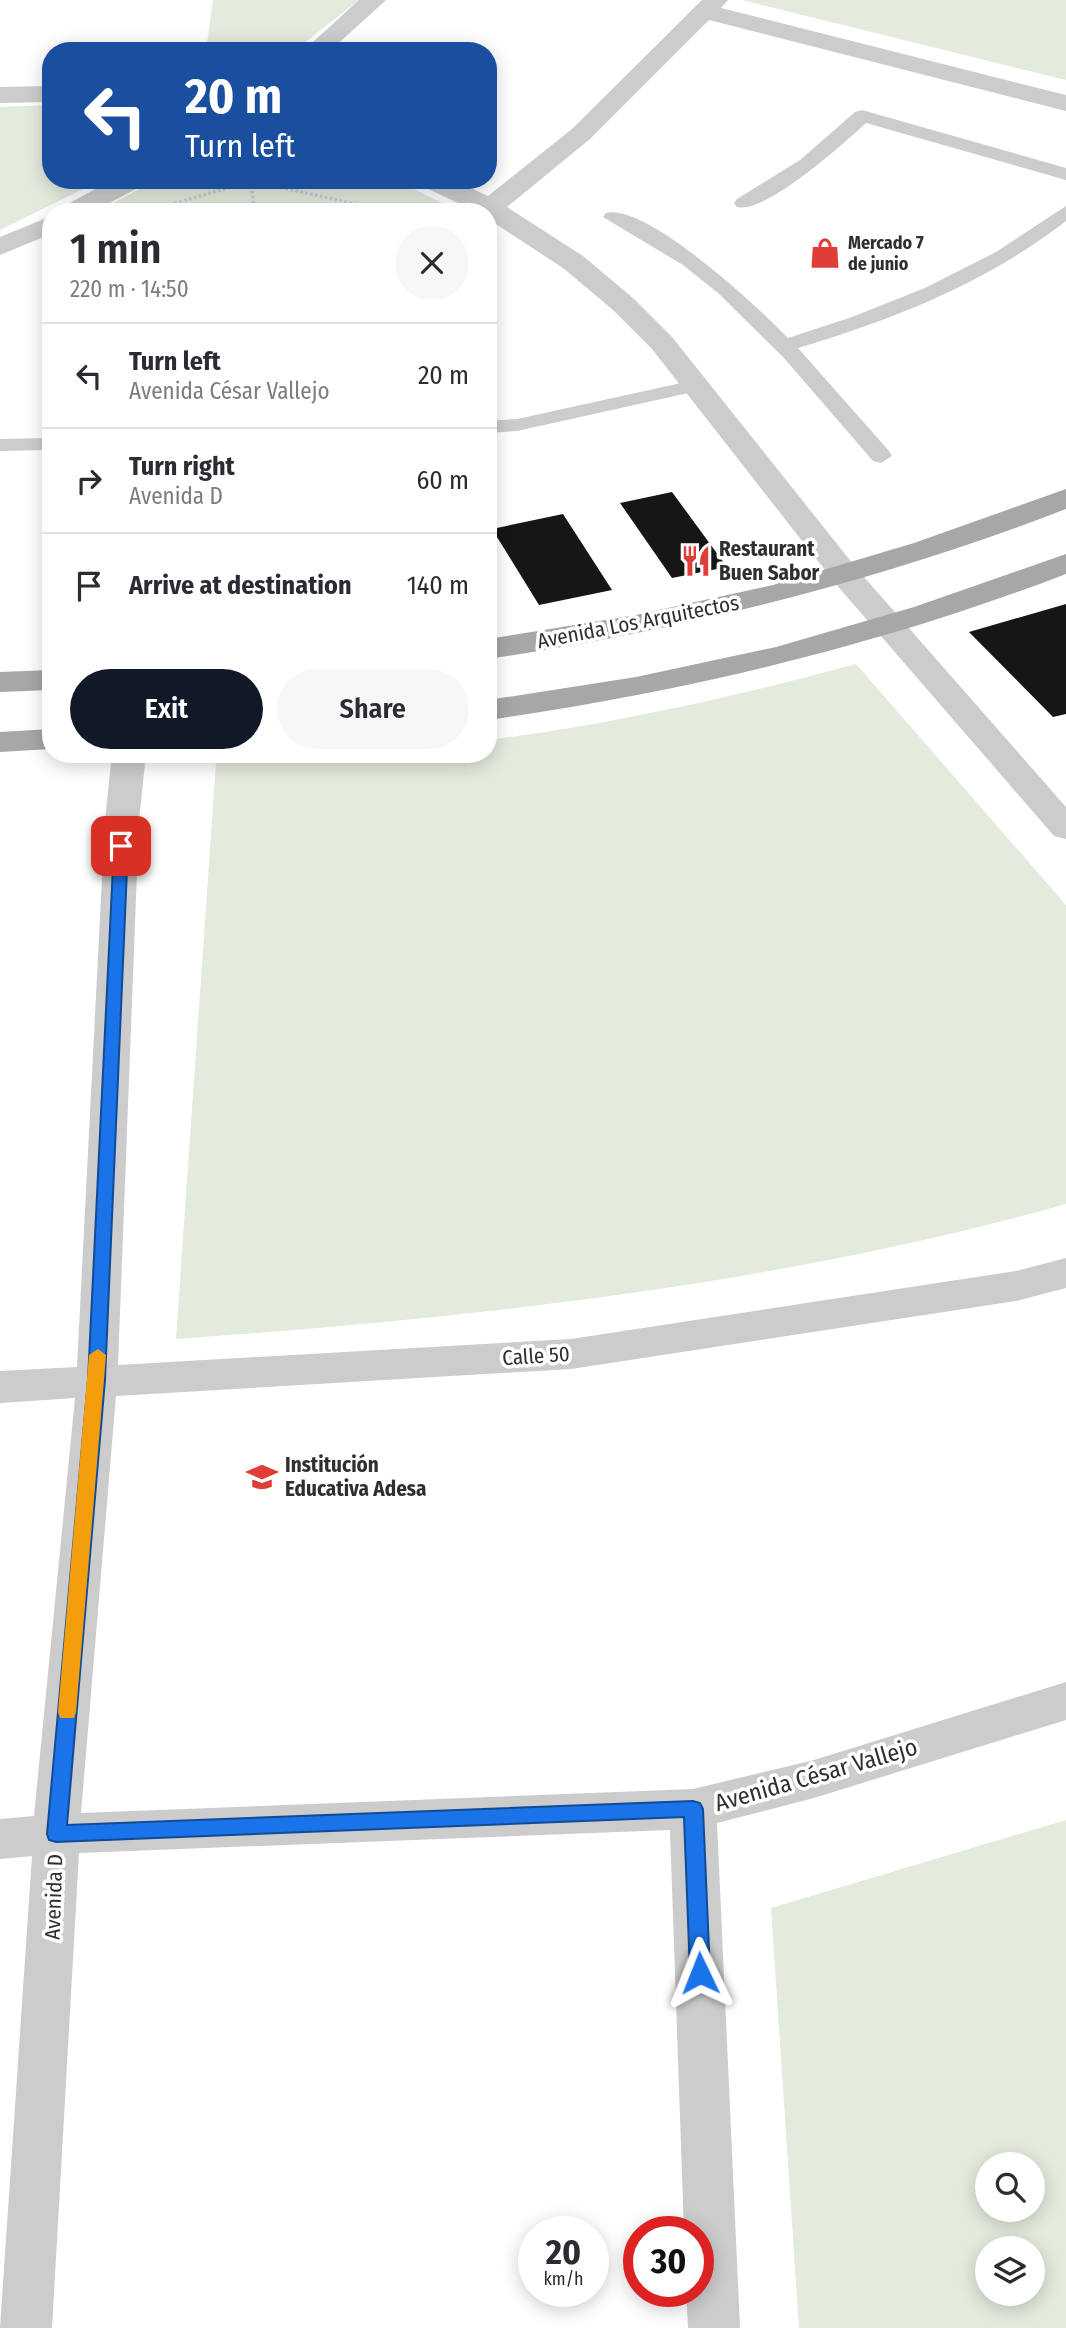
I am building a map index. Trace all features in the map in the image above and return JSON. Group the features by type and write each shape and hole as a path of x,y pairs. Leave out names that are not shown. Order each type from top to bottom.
{"main road":[{"name":"Avenida Los Arquitectos","path":"497,648 661,621 846,576 982,532 1066,498"},
{"path":"497,709 684,678 795,653 889,627 988,594 1066,563"},
{"path":"0,682 42,680"},
{"path":"0,742 42,740"}],"street":[{"path":"325,42 374,0"},
{"path":"496,203 581,134 711,6 1066,103"},
{"path":"0,95 42,94"},
{"path":"90,203 115,189"},
{"path":"450,189 479,203"},
{"path":"497,213 573,262 623,304 662,343 846,576 1066,828"},
{"path":"0,247 42,228"},
{"name":"Avenida D","path":"26,2328 55,1898 56,1834 96,1380 122,820 128,763"},
{"name":"Calle 50","path":"0,1387 571,1354 1016,1286 1066,1273"},
{"name":"Avenida César Vallejo","path":"0,1839 56,1834 693,1809 814,1779 1066,1701"},
{"path":"693,1809 714,2328"}],"lane":[{"path":"744,203 788,180 822,155 862,116 1066,174"},
{"path":"785,345 859,324 951,283 1038,236 1066,212"},
{"path":"613,217 648,231 687,258 785,345 881,456"},
{"path":"497,426 517,425 695,386"},
{"path":"0,445 42,444"}],"path":[{"path":"178,203 224,189"},
{"path":"288,189 352,203"}],"shaded area":[{"path":"213,0 359,0 305,42 207,42"},
{"path":"742,0 1066,0 1066,80"},
{"path":"42,105 42,189 83,189 55,203 42,203 42,209 0,230 0,107"},
{"path":"139,189 414,189 442,203 114,203"},
{"path":"856,664 1066,905 1066,1204 847,1256 624,1294 400,1320 176,1339 216,763 497,763 497,739 581,726 765,688"},
{"path":"1066,1820 1066,2328 799,2328 771,1908"}],"building":[{"path":"672,492 727,567 672,578 620,503"},
{"path":"563,514 612,590 539,605 497,537 497,528"},
{"path":"1066,604 1066,714 1053,717 969,632"}],"slow traffic":[{"path":"67,1712 98,1355"}],"place":[{"name":"Mercado 7 de junio","path":"825,253"},
{"name":"Restaurant Buen Sabor","path":"696,561"},
{"name":"Institución Educativa Adesa","path":"262,1477"}],"route":[{"path":"121,846 96,1380 56,1834 693,1809 700,1973"}]}
